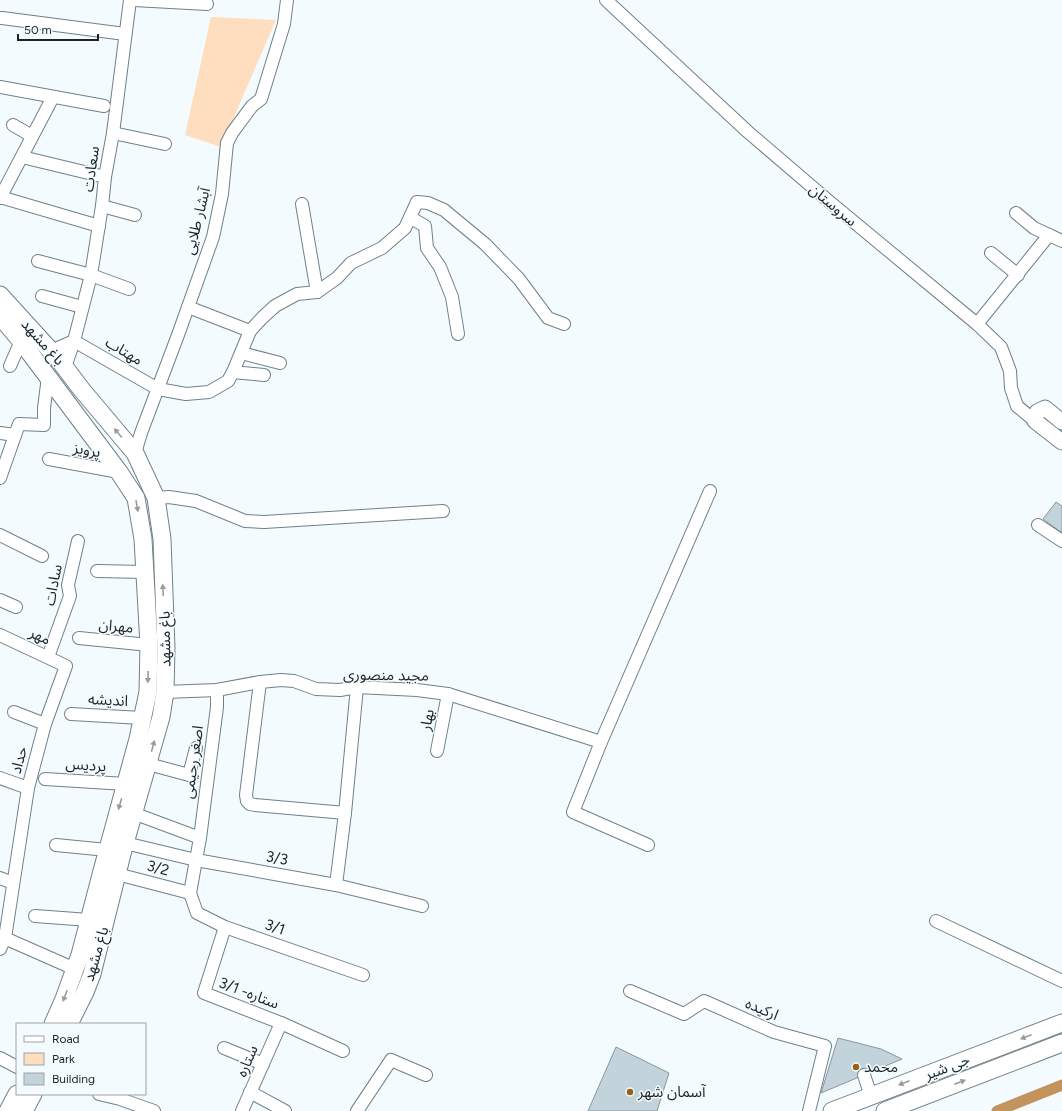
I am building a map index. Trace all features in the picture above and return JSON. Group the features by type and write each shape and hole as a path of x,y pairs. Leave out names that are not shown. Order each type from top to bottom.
{"main road":[{"name":"باغ مشهد","path":"0,295 65,367 82,390 135,453 156,498 162,539 166,692 161,717 117,874 75,969 53,1023"},
{"name":"باغ مشهد","path":"0,316 12,335 67,402 119,472 136,498 143,539 150,645 148,692 138,739 107,850 96,921 92,974 70,1023"},
{"path":"67,402 76,404 80,403 82,400 82,390"},
{"path":"85,427 87,418 93,413 102,414"},
{"name":"جی شیر","path":"832,1111 1062,1023"},
{"name":"جی شیر","path":"885,1111 1062,1043"},
{"path":"8,1111 16,1095"},
{"path":"24,1111 32,1095"}],"street":[{"name":"سعادت","path":"65,367 74,341 91,275 113,133 130,0"},
{"path":"134,0 207,4"},
{"name":"آبشار طلایی","path":"135,453 213,238 222,194 227,143 232,133 252,106 261,99 284,24 287,0"},
{"name":"سروستان","path":"606,0 748,132 977,324 1001,347 1010,371 1011,388 1017,406 1062,442"},
{"path":"2,18 125,34"},
{"path":"0,87 104,106"},
{"path":"53,97 22,157 1,193 99,226"},
{"path":"13,125 32,136"},
{"path":"113,133 165,144"},
{"path":"22,157 105,177"},
{"path":"264,375 233,372 250,331 275,306 297,294 317,292 337,278 351,263 382,248 405,228 417,202 428,202 444,210 485,244 519,279 548,318 564,324"},
{"path":"302,204 317,292"},
{"path":"102,206 135,215"},
{"path":"1016,213 1034,228 1062,241"},
{"path":"410,218 425,226 427,248 440,267 452,297 458,334"},
{"path":"977,324 1049,235"},
{"path":"991,253 1018,275"},
{"path":"38,261 91,275 129,289"},
{"path":"42,296 82,307"},
{"path":"188,306 250,331"},
{"path":"10,366 12,335"},
{"path":"51,351 74,341"},
{"name":"مهتاب","path":"74,341 158,389 186,394 209,392 228,381 233,372"},
{"path":"241,353 280,363"},
{"path":"0,478 19,424 44,425 44,408 48,377"},
{"path":"1035,421 1037,412 1045,408 1062,422"},
{"path":"0,433 15,435"},
{"name":"پرویز","path":"49,459 119,472"},
{"path":"648,845 573,812 601,742 710,491"},
{"path":"156,498 169,497 196,501 245,521 264,522 443,511"},
{"path":"1038,525 1062,541"},
{"path":"0,535 42,556"},
{"name":"سادات","path":"48,657 70,596 68,585 78,541"},
{"path":"97,571 145,572"},
{"path":"0,600 16,607"},
{"name":"مهر","path":"0,635 66,666"},
{"name":"مهران","path":"79,638 150,645"},
{"name":"حداد","path":"66,666 45,724 28,788 2,941 75,969"},
{"name":"مجید منصوری","path":"166,692 217,690 260,682 281,680 294,681 316,689 340,690 357,687 417,690 448,694 601,742"},
{"path":"260,682 246,795 247,801 250,804 255,805 345,813"},
{"path":"336,885 345,813 357,687"},
{"name":"اصغر رحیمی","path":"190,893 200,838 217,707 217,690"},
{"name":"بهار","path":"437,751 448,694"},
{"path":"14,712 45,724"},
{"name":"اندیشه","path":"71,714 142,718"},
{"path":"148,764 189,775 196,748"},
{"path":"0,778 28,788"},
{"name":"پردیس","path":"45,778 126,784"},
{"path":"133,813 200,838"},
{"name":"3/3","path":"125,843 196,860 336,885 422,906"},
{"path":"56,845 107,850"},
{"name":"3/2","path":"117,874 190,893"},
{"path":"0,878 13,882"},
{"name":"3/1","path":"190,893 197,913 225,927 363,975"},
{"path":"35,916 96,921"},
{"path":"936,920 1062,981"},
{"name":"ستاره- 3/1","path":"225,927 204,993 280,1023"},
{"name":"ارکیده","path":"630,991 684,1014 704,1001 774,1032 825,1046 809,1111"},
{"path":"280,1023 343,1051"},
{"name":"ستاره","path":"242,1111 280,1023"},
{"path":"224,1048 263,1064"},
{"path":"0,1058 16,1066"},
{"path":"357,1111 391,1060 426,1075"},
{"path":"864,1075 872,1096"},
{"path":"250,1092 285,1111"},
{"path":"103,1095 120,1099 154,1111"}],"green space":[{"path":"211,17 276,20 221,147 185,135"}],"building":[{"path":"1056,502 1062,506 1062,533 1043,519"},
{"name":"محمد","path":"838,1038 881,1049 902,1059 821,1093"},
{"name":"آسمان شهر","path":"616,1047 669,1073 657,1111 588,1111"}],"waterway":[{"path":"997,1111 1062,1085"}],"place":[{"name":"محمد","path":"856,1067"},
{"name":"آسمان شهر","path":"630,1092"}]}
